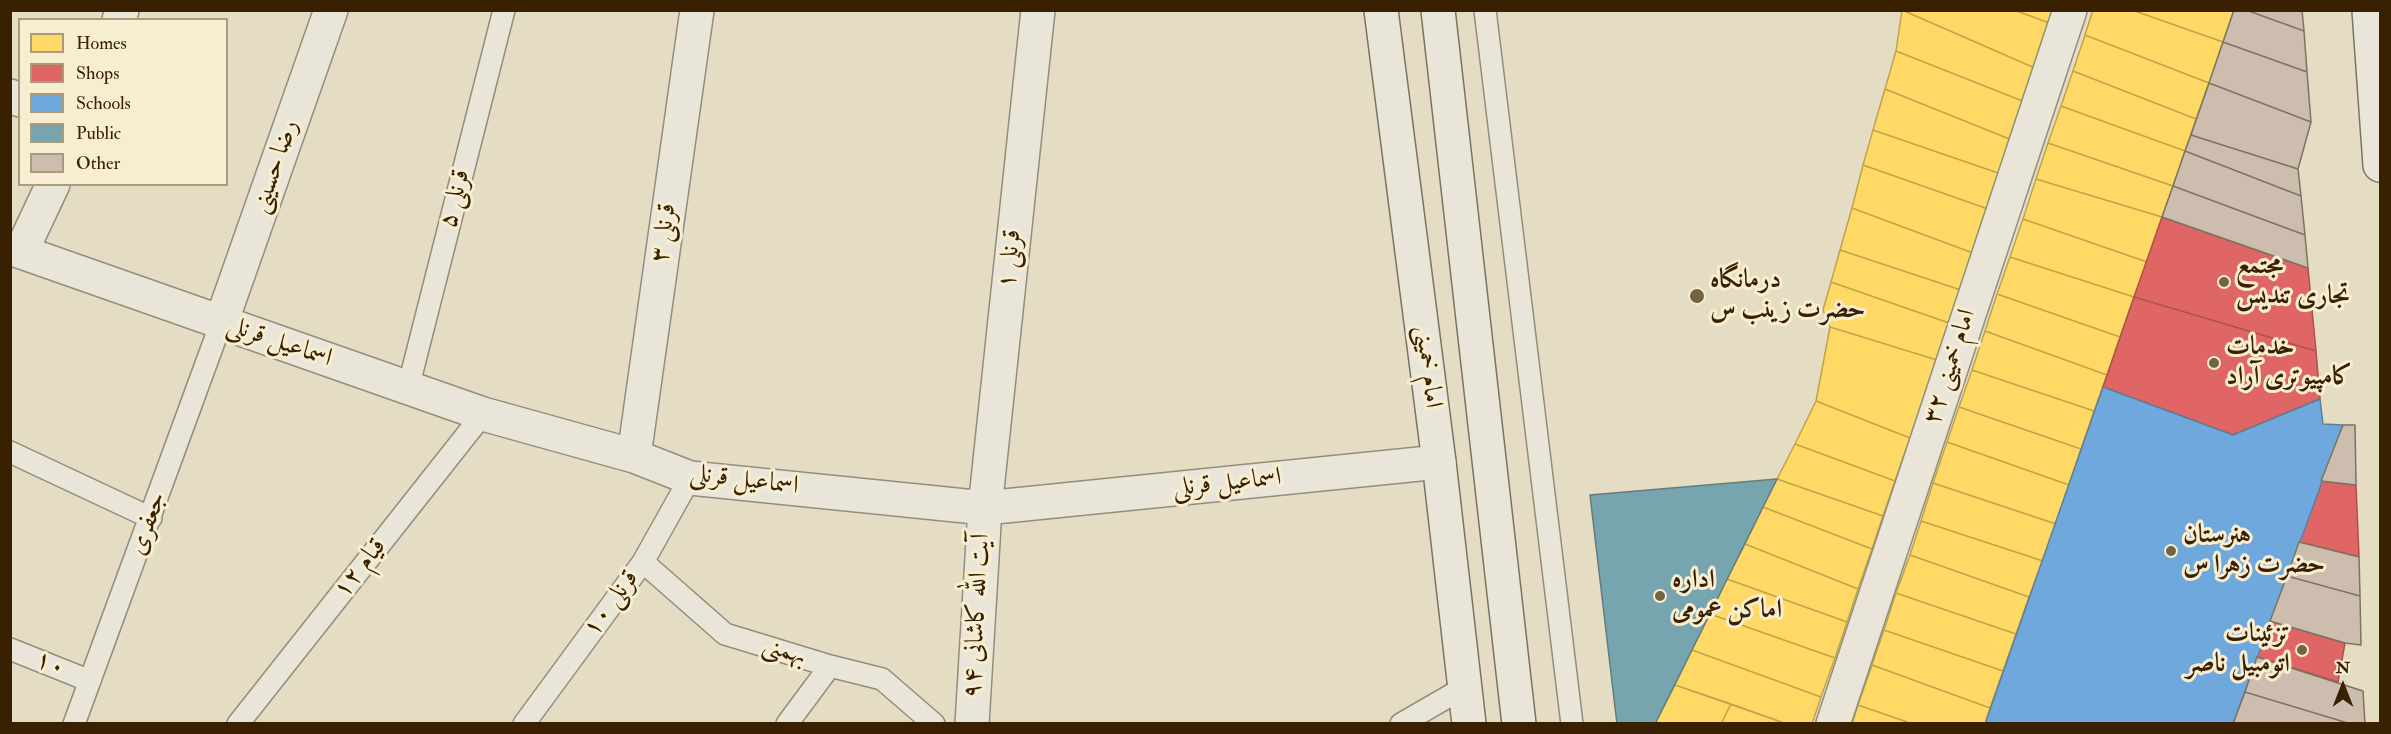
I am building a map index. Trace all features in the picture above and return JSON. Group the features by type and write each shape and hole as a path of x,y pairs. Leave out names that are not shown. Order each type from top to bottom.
{"street":[{"name":"رضا حسینی","path":"221,323 331,10"},
{"name":"قرنلی ۳","path":"634,456 697,10"},
{"name":"قرنلی ۱","path":"985,508 1038,10"},
{"name":"امام خمینی","path":"1381,10 1439,462 1469,723"},
{"name":"امام خمینی","path":"1438,10 1519,723"},
{"name":"امام خمینی ۳۲","path":"1833,723 2070,10"},
{"path":"2369,10 2380,165"},
{"path":"16,250 52,186"},
{"name":"اسماعیل قرنلی","path":"16,250 483,414 634,456 690,478 985,508 1439,462"},
{"name":"آیت الله کاشانی ۹۴","path":"972,723 985,508"}],"lane":[{"name":"قرنلی ۵","path":"408,388 504,10"},
{"path":"1485,10 1572,723"},
{"name":"جعفری","path":"75,723 221,323"},
{"name":"۱۲ قیام","path":"238,723 483,414"},
{"path":"10,452 151,518"},
{"name":"قرنلی ۱۰","path":"524,723 643,562 690,478"},
{"name":"بهمنی","path":"643,562 725,634 830,666 882,679 934,723"},
{"name":"۱۰","path":"10,649 90,681"},
{"path":"787,723 830,666"},
{"path":"1401,723 1465,687"}],"building: Homes":[{"path":"1902,10 2037,69 2025,102 1896,51"},
{"path":"1902,10 2014,10 2052,24 2037,69"},
{"path":"2014,10 2056,10 2052,24"},
{"path":"2093,10 2132,10 2223,42 2209,83 2085,35"},
{"path":"2132,10 2234,10 2223,42"},
{"path":"2085,35 2209,83 2196,119 2073,71"},
{"path":"1896,51 2025,102 2012,140 1885,89"},
{"path":"2073,71 2196,119 2185,151 2061,106"},
{"path":"1885,89 2012,140 2001,174 1873,130"},
{"path":"2061,106 2185,151 2173,186 2048,143"},
{"path":"1873,130 2001,174 1988,209 1863,165"},
{"path":"2048,143 2173,186 2162,217 2036,179"},
{"path":"1863,165 1988,209 1973,253 1852,208"},
{"path":"2036,179 2162,217 2147,262 2023,219"},
{"path":"1852,208 1973,253 1961,290 1840,250"},
{"path":"2023,219 2147,262 2134,297 2010,257"},
{"path":"1840,250 1961,290 1949,323 1831,282"},
{"path":"2010,257 2134,297 2120,337 1997,294"},
{"path":"1831,282 1949,323 1937,360 1830,327 1823,310"},
{"path":"1997,294 2120,337 2107,375 1985,331"},
{"path":"1830,327 1937,360 1910,438 1816,401"},
{"path":"1985,331 2107,375 2094,411 1972,370"},
{"path":"1972,370 2094,411 2081,449 1959,407"},
{"path":"1816,401 1910,438 1895,481 1795,444"},
{"path":"1959,407 2081,449 2069,485 1947,442"},
{"path":"1947,442 2069,485 2056,524 1933,483"},
{"path":"1795,444 1895,481 1883,516 1777,479"},
{"path":"1777,479 1883,516 1872,549 1763,507"},
{"path":"1933,483 2056,524 2043,561 1921,521"},
{"path":"1763,507 1872,549 1858,589 1745,544"},
{"path":"1921,521 2043,561 2029,597 1910,555"},
{"path":"1745,544 1858,589 1847,622 1727,579"},
{"path":"1910,555 2029,597 2016,634 1896,593"},
{"path":"1727,579 1847,622 1835,658 1710,614"},
{"path":"1896,593 2016,634 2003,671 1884,630"},
{"path":"1710,614 1835,658 1821,697 1692,650"},
{"path":"1884,630 2003,671 1990,708 1872,665"},
{"path":"1692,650 1821,697 1812,724 1787,724 1675,685"},
{"path":"1872,665 1990,708 1985,724 1913,724 1858,705"},
{"path":"1675,685 1731,704 1721,724 1655,724"},
{"path":"1731,704 1787,724 1721,724"},
{"path":"1858,705 1913,724 1852,724"}],"building: Shops":[{"name":"مجتمع تجاری تندیس","path":"2162,217 2308,268 2316,351 2134,297"},
{"name":"خدمات کامپیوتری آراد","path":"2134,297 2316,351 2320,399 2233,435 2103,387"},
{"path":"2321,481 2356,485 2359,557 2299,542"},
{"name":"تزئینات اتومبیل ناصر","path":"2270,621 2345,643 2338,682 2257,657"}],"building: Schools":[{"name":"هنرستان حضرت زهرا س","path":"2103,387 2233,435 2320,399 2323,424 2343,425 2233,724 1985,724"}],"building: Public":[{"name":"اداره اماکن عمومی","path":"1777,479 1655,724 1617,724 1590,495"}],"building: Other":[{"path":"2234,10 2246,10 2304,31 2307,72 2223,42"},
{"path":"2246,10 2302,10 2304,31"},
{"path":"2223,42 2307,72 2311,122 2209,83"},
{"path":"2209,83 2311,122 2298,169 2191,135"},
{"path":"2191,135 2298,169 2301,196 2185,151"},
{"path":"2185,151 2301,196 2305,235 2173,186"},
{"path":"2173,186 2305,235 2308,268 2162,217"},
{"path":"2343,425 2355,425 2356,485 2321,481"},
{"path":"2299,542 2359,557 2360,596 2287,576"},
{"path":"2287,576 2360,596 2361,645 2345,643 2270,621"},
{"path":"2257,657 2363,691 2365,724 2351,724 2245,692"},
{"path":"2245,692 2351,724 2233,724"}],"place":[{"name":"مجتمع تجاری تندیس","path":"2224,282"},
{"name":"درمانگاه حضرت زینب س","path":"1697,296"},
{"name":"خدمات کامپیوتری آراد","path":"2214,363"},
{"name":"هنرستان حضرت زهرا س","path":"2171,551"},
{"name":"اداره اماکن عمومی","path":"1660,596"},
{"name":"تزئینات اتومبیل ناصر","path":"2302,650"}]}
